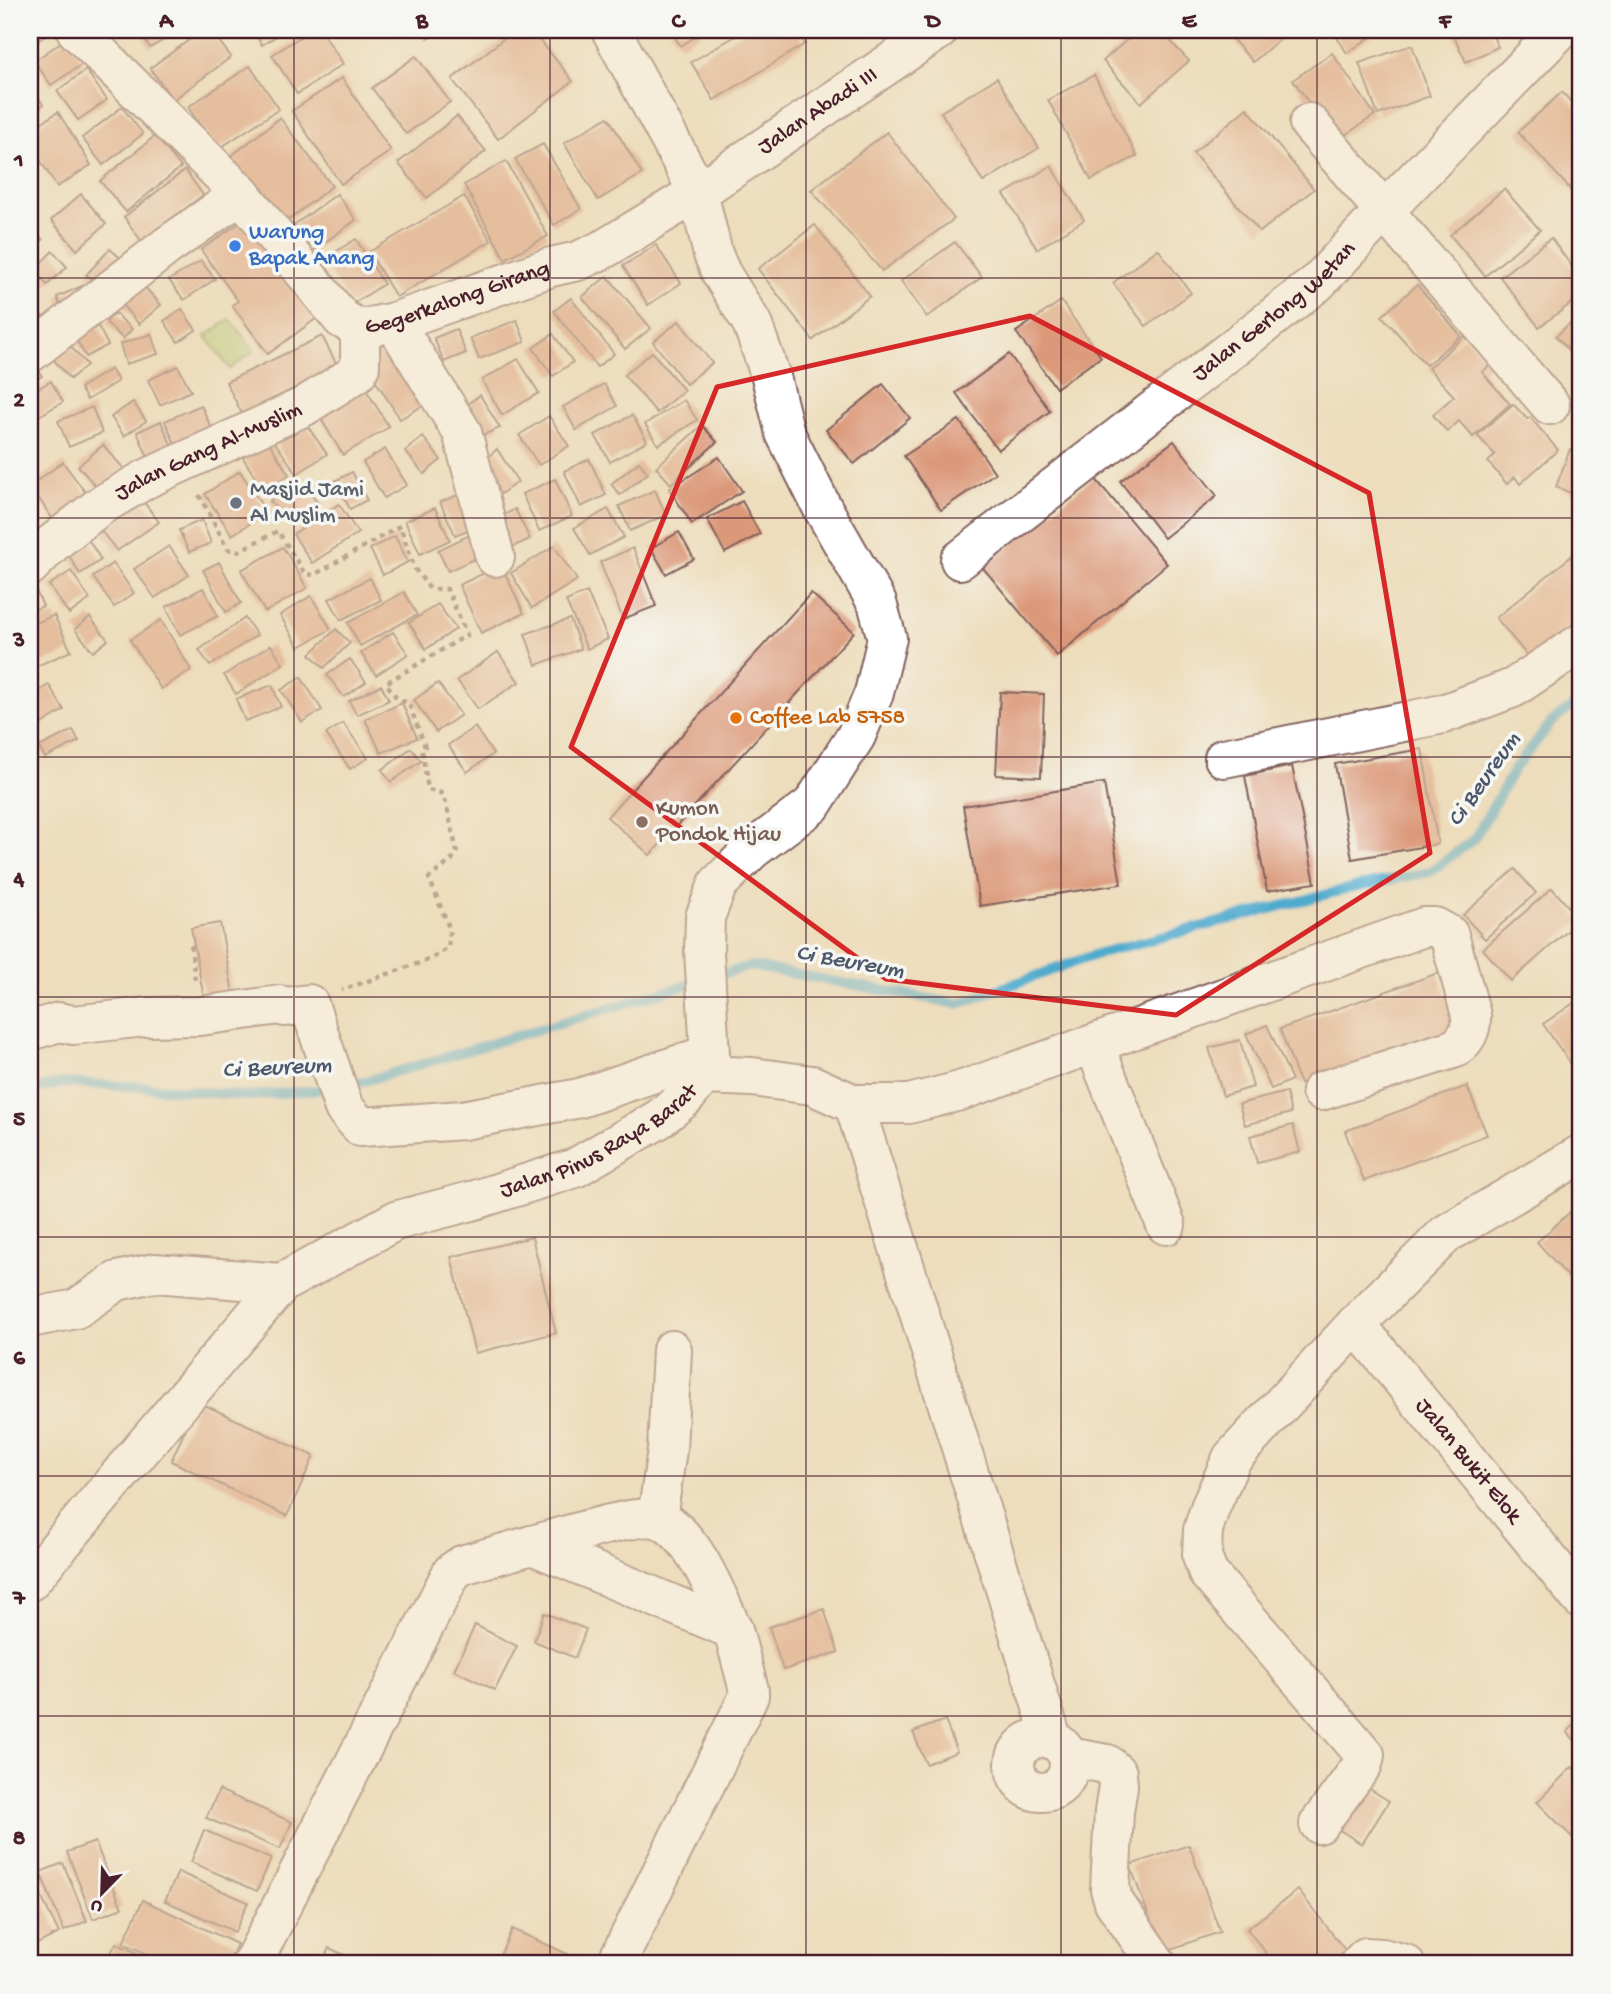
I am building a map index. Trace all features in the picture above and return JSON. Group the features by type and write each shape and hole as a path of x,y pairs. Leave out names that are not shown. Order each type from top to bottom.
{"street":[{"name":"Gegerkalong Girang","path":"76,30 241,194 342,319 351,326 377,325 551,267 579,261 604,249 698,192"},
{"path":"611,30 698,192 713,254 721,273 752,323 771,377 785,433 822,506 877,603 887,638 874,693 856,736 812,805 752,850 718,884 705,917 708,1056"},
{"name":"Jalan Abadi III","path":"698,192 939,30"},
{"name":"Jalan Gerlong Wetan","path":"960,560 1289,308 1317,283 1560,30"},
{"path":"1309,123 1550,405"},
{"path":"30,354 167,246 241,194"},
{"path":"377,325 462,432 495,557"},
{"name":"Jalan Gang Al-Muslim","path":"30,566 53,543 100,506 146,479 303,408 357,373 377,325"},
{"path":"1224,758 1443,714 1513,688 1581,643"},
{"path":"30,1031 60,1022 73,1025 107,1023 145,1017 200,1016 280,1005 285,1007 309,1004 344,1108 361,1126 463,1120 580,1097 708,1056 752,1077 812,1085 854,1104 909,1104 960,1091 1424,927 1435,927 1449,934 1471,1016 1472,1025 1464,1042 1456,1048 1321,1091"},
{"path":"1094,1044 1166,1225"},
{"name":"Jalan Pinus Raya Barat","path":"30,1581 282,1283 395,1221 575,1168 659,1119 685,1098 708,1056"},
{"path":"854,1104 1060,1748 1107,1764 1117,1773 1110,1889 1114,1902 1157,1964"},
{"path":"1319,1824 1363,1764 1365,1755 1208,1573 1202,1556 1203,1530 1210,1508 1232,1458 1356,1324 1446,1234 1581,1154"},
{"path":"30,1318 76,1309 117,1281 154,1273 282,1283"},
{"name":"Jalan Bukit Elok","path":"1356,1324 1581,1599"},
{"path":"657,1518 667,1450 672,1350"},
{"path":"252,1964 452,1572 462,1565 532,1545 622,1522 657,1518 678,1532 691,1548 733,1630 749,1696 616,1964"},
{"path":"532,1545 733,1630"},
{"path":"1359,1964 1366,1957 1405,1964"}],"path":[{"path":"181,463 228,549 238,551 278,531 305,574 314,575 400,526 415,569 429,589 447,589 467,635 419,666 386,683 396,697 409,704 425,747 422,750 428,790 441,793 446,803 457,852 451,862 429,878 450,930 448,948 431,959 365,981 309,1004"}],"highlighted area":[{"path":"1030,316 1369,493 1430,853 1176,1015 886,979 571,747 717,387"}],"green space":[{"path":"230,319 254,351 230,369 206,336"}],"building":[{"path":"30,30 47,30 49,33 30,46"},
{"path":"139,30 181,30 150,48"},
{"path":"203,30 211,30 231,57 173,100 150,68"},
{"path":"252,30 286,30 262,45"},
{"path":"311,30 321,30 343,64 297,94 272,55"},
{"path":"424,30 446,30 428,38"},
{"path":"515,30 532,30 573,81 498,139 452,79"},
{"path":"669,30 705,30 681,46"},
{"path":"746,30 796,30 805,44 714,100 691,62"},
{"path":"1138,30 1160,30 1189,61 1141,103 1103,61"},
{"path":"1224,30 1275,30 1282,37 1253,62"},
{"path":"1332,30 1381,30 1347,53"},
{"path":"1451,30 1490,30 1498,47 1466,62"},
{"path":"66,39 84,63 51,85 34,61"},
{"path":"1412,45 1430,96 1378,115 1359,63"},
{"path":"1332,53 1375,115 1336,141 1293,80"},
{"path":"416,56 450,102 406,134 372,88"},
{"path":"250,66 279,109 217,150 188,107"},
{"path":"86,70 107,100 78,120 57,91"},
{"path":"1094,75 1137,156 1091,180 1048,100"},
{"path":"342,78 391,151 341,184 292,111"},
{"path":"997,78 1039,148 983,182 941,112"},
{"path":"30,82 43,105 30,113"},
{"path":"1562,92 1581,113 1581,201 1518,132"},
{"path":"122,107 143,134 103,165 82,138"},
{"path":"1247,108 1314,189 1260,232 1193,153"},
{"path":"58,112 91,165 57,187 30,144 30,130"},
{"path":"457,116 486,151 427,198 398,163"},
{"path":"608,117 642,174 598,200 564,143"},
{"path":"280,118 332,186 282,225 230,157"},
{"path":"887,132 954,219 882,271 811,190"},
{"path":"155,136 181,167 126,212 100,181"},
{"path":"543,144 581,209 554,225 515,159"},
{"path":"506,161 548,236 505,259 464,185"},
{"path":"1051,166 1084,220 1037,249 1004,194"},
{"path":"185,170 203,195 142,242 124,217"},
{"path":"1504,189 1540,230 1485,276 1450,235"},
{"path":"81,194 106,224 77,250 51,220"},
{"path":"337,194 356,220 313,251 294,225"},
{"path":"464,196 491,241 396,297 369,252"},
{"path":"249,216 321,315 268,354 232,305 238,301 201,250"},
{"path":"815,225 870,296 813,340 758,269"},
{"path":"36,231 43,240 30,250 30,235"},
{"path":"1551,238 1581,279 1581,296 1539,327 1500,277"},
{"path":"356,239 384,284 351,305 322,260"},
{"path":"955,242 982,277 927,317 901,281"},
{"path":"656,245 681,283 648,305 623,266"},
{"path":"110,249 126,263 105,286 86,275"},
{"path":"1158,249 1191,293 1146,326 1113,283"},
{"path":"53,251 67,267 47,285 34,269"},
{"path":"201,261 215,279 184,300 169,280"},
{"path":"607,276 651,328 625,349 582,297"},
{"path":"143,285 161,305 139,324 122,305"},
{"path":"1417,285 1461,336 1426,365 1382,316"},
{"path":"82,286 86,301 65,318 57,297"},
{"path":"571,298 614,354 597,367 554,311"},
{"path":"1061,301 1101,357 1056,388 1016,332"},
{"path":"30,305 53,326 30,351"},
{"path":"182,309 196,330 178,342 164,321"},
{"path":"115,313 132,329 123,339 106,322"},
{"path":"1581,313 1581,364 1556,336"},
{"path":"517,320 525,342 479,359 470,338"},
{"path":"679,321 712,363 686,384 653,342"},
{"path":"393,324 432,400 400,419 370,372 372,344"},
{"path":"98,326 108,345 86,357 76,339"},
{"path":"456,329 466,353 444,362 434,338"},
{"path":"151,334 158,354 126,364 120,344"},
{"path":"553,334 573,362 553,376 533,348"},
{"path":"322,336 338,367 242,414 226,382"},
{"path":"1465,336 1490,365 1482,372 1510,404 1473,437 1459,421 1447,432 1433,415 1454,396 1428,368"},
{"path":"64,339 87,365 70,379 48,353"},
{"path":"652,352 684,390 657,413 624,375"},
{"path":"1009,354 1050,411 998,450 956,393"},
{"path":"518,359 539,393 502,415 482,380"},
{"path":"32,360 42,376 30,384 30,362"},
{"path":"178,366 191,391 160,405 148,380"},
{"path":"111,369 118,381 87,400 80,388"},
{"path":"51,381 63,402 32,420 30,393"},
{"path":"362,383 389,427 343,455 316,411"},
{"path":"604,384 617,406 576,430 563,407"},
{"path":"883,384 910,418 854,464 826,430"},
{"path":"480,395 500,428 478,437 461,409"},
{"path":"684,400 697,420 658,445 645,424"},
{"path":"133,402 146,421 124,436 111,417"},
{"path":"1513,404 1527,419 1530,417 1558,450 1520,484 1515,477 1507,484 1488,462 1495,455 1477,435"},
{"path":"201,405 217,441 180,456 165,421"},
{"path":"92,407 102,433 69,447 58,421"},
{"path":"299,414 327,454 297,474 269,434"},
{"path":"632,415 647,441 610,462 595,435"},
{"path":"549,416 569,446 539,465 519,435"},
{"path":"959,420 995,473 941,510 904,456"},
{"path":"161,421 178,461 154,471 137,432"},
{"path":"702,425 717,442 671,484 656,467"},
{"path":"265,436 289,475 263,490 239,451"},
{"path":"423,437 441,460 424,474 405,451"},
{"path":"1174,441 1217,496 1164,538 1120,481"},
{"path":"103,445 125,470 100,491 78,466"},
{"path":"385,449 407,485 384,498 363,462"},
{"path":"497,449 518,482 487,503 478,466"},
{"path":"1570,449 1581,454 1581,497 1556,487"},
{"path":"719,457 742,491 692,524 669,489"},
{"path":"589,459 606,495 581,507 564,471"},
{"path":"63,462 93,503 59,528 30,486"},
{"path":"639,462 648,473 620,495 611,484"},
{"name":"Masjid Jami Al Muslim","path":"240,471 267,513 232,535 205,494"},
{"path":"352,472 367,500 350,509 335,481"},
{"path":"1094,477 1167,564 1057,656 983,568"},
{"path":"296,478 318,503 292,526 270,501"},
{"path":"555,479 572,516 539,531 522,494"},
{"path":"134,489 159,522 117,551 94,522"},
{"path":"655,490 666,515 630,531 619,506"},
{"path":"461,494 476,527 455,535 440,502"},
{"path":"742,501 760,534 725,553 707,519"},
{"path":"339,504 358,533 312,563 293,534"},
{"path":"435,508 450,540 420,554 405,521"},
{"path":"515,509 530,539 499,553 494,521"},
{"path":"608,509 624,537 590,555 574,528"},
{"path":"202,520 211,543 189,552 179,530"},
{"path":"1581,523 1581,538 1574,529"},
{"path":"80,526 101,560 80,574 59,539"},
{"path":"476,532 485,554 448,571 438,550"},
{"path":"679,532 694,559 666,574 651,548"},
{"path":"395,536 408,562 383,575 370,549"},
{"path":"169,546 189,575 155,598 134,569"},
{"path":"554,546 577,580 532,608 511,573"},
{"path":"283,547 307,588 265,612 241,570"},
{"path":"633,548 656,606 623,619 600,562"},
{"path":"1581,548 1581,624 1571,633 1567,629 1530,659 1496,618"},
{"path":"219,562 241,603 226,612 203,570"},
{"path":"113,563 134,593 114,607 93,577"},
{"path":"501,565 524,613 481,633 459,585"},
{"path":"71,571 90,599 69,614 49,585"},
{"path":"30,578 43,606 30,612"},
{"path":"370,578 381,600 341,620 329,599"},
{"path":"203,588 218,616 180,635 166,607"},
{"path":"404,592 417,615 360,646 348,623"},
{"path":"587,592 608,639 587,649 566,601"},
{"path":"811,593 854,632 650,855 607,817"},
{"path":"311,596 331,629 299,647 280,615"},
{"path":"438,604 456,629 426,649 409,623"},
{"path":"54,615 71,651 32,668 30,626"},
{"path":"90,617 108,640 93,652 75,629"},
{"path":"245,618 257,635 210,666 199,650"},
{"path":"570,619 581,649 536,665 525,634"},
{"path":"161,620 191,670 161,689 130,640"},
{"path":"336,629 350,643 324,668 310,654"},
{"path":"393,632 408,654 376,675 361,653"},
{"path":"271,645 283,664 236,694 224,675"},
{"path":"498,652 519,682 478,709 457,680"},
{"path":"350,659 366,682 344,697 327,675"},
{"path":"301,677 322,710 302,722 281,690"},
{"path":"438,683 461,715 436,732 414,700"},
{"path":"49,685 64,710 30,731 30,696"},
{"path":"272,685 281,707 245,721 236,699"},
{"path":"381,685 389,700 357,715 349,701"},
{"path":"1000,692 1044,694 1041,777 996,775"},
{"path":"402,703 417,738 381,753 365,719"},
{"path":"343,723 368,758 350,769 326,734"},
{"path":"475,727 493,754 467,772 448,745"},
{"path":"73,730 79,741 45,758 39,747"},
{"path":"411,748 421,761 391,782 382,770"},
{"path":"1422,749 1438,844 1352,859 1335,764"},
{"path":"1292,766 1315,883 1267,891 1245,776"},
{"path":"1104,783 1121,884 980,906 963,806"},
{"path":"1515,869 1536,893 1485,939 1463,915"},
{"path":"1552,888 1580,920 1511,981 1483,949"},
{"path":"220,923 235,1004 206,1009 191,928"},
{"path":"1438,973 1458,1028 1300,1084 1280,1029"},
{"path":"1581,998 1581,1079 1543,1024"},
{"path":"1267,1025 1292,1080 1271,1089 1246,1034"},
{"path":"1240,1040 1253,1087 1223,1096 1209,1048"},
{"path":"1467,1086 1487,1135 1364,1181 1345,1131"},
{"path":"1286,1092 1291,1113 1245,1125 1239,1104"},
{"path":"1293,1125 1300,1152 1257,1163 1250,1136"},
{"path":"1580,1203 1581,1205 1581,1291 1537,1242"},
{"path":"532,1237 556,1333 475,1353 451,1257"},
{"path":"198,1402 314,1456 287,1516 171,1461"},
{"path":"824,1609 838,1652 783,1670 769,1627"},
{"path":"544,1613 586,1629 575,1658 534,1641"},
{"path":"475,1625 517,1646 495,1690 454,1670"},
{"path":"1581,1718 1581,1747 1567,1732"},
{"path":"945,1720 957,1752 926,1764 913,1732"},
{"path":"1572,1767 1581,1776 1581,1846 1537,1802"},
{"path":"1357,1781 1389,1801 1362,1844 1330,1824"},
{"path":"219,1790 292,1822 280,1849 206,1818"},
{"path":"204,1830 271,1859 257,1891 191,1862"},
{"path":"95,1842 122,1908 93,1919 67,1852"},
{"path":"1189,1845 1220,1932 1162,1952 1130,1865"},
{"path":"63,1863 87,1921 64,1931 40,1872"},
{"path":"178,1872 248,1902 235,1932 165,1901"},
{"path":"33,1880 59,1933 33,1946 30,1939 30,1882"},
{"path":"1298,1890 1353,1960 1347,1964 1275,1964 1247,1929"},
{"path":"143,1900 237,1944 228,1964 169,1964 123,1943"},
{"path":"512,1929 572,1956 568,1964 496,1964"},
{"path":"116,1943 160,1964 105,1964"},
{"path":"329,1948 364,1964 321,1964"}],"waterway":[{"name":"Ci Beureum","path":"30,1090 64,1083 247,1096 342,1088 750,966 958,1004 1100,953 1351,888 1430,872 1474,839 1515,768 1552,722 1581,700"}],"place":[{"name":"Warung Bapak Anang","path":"235,246"},
{"name":"Masjid Jami Al Muslim","path":"236,503"},
{"name":"Coffee Lab 5758","path":"736,718"},
{"name":"Kumon Pondok Hijau","path":"642,822"}]}
